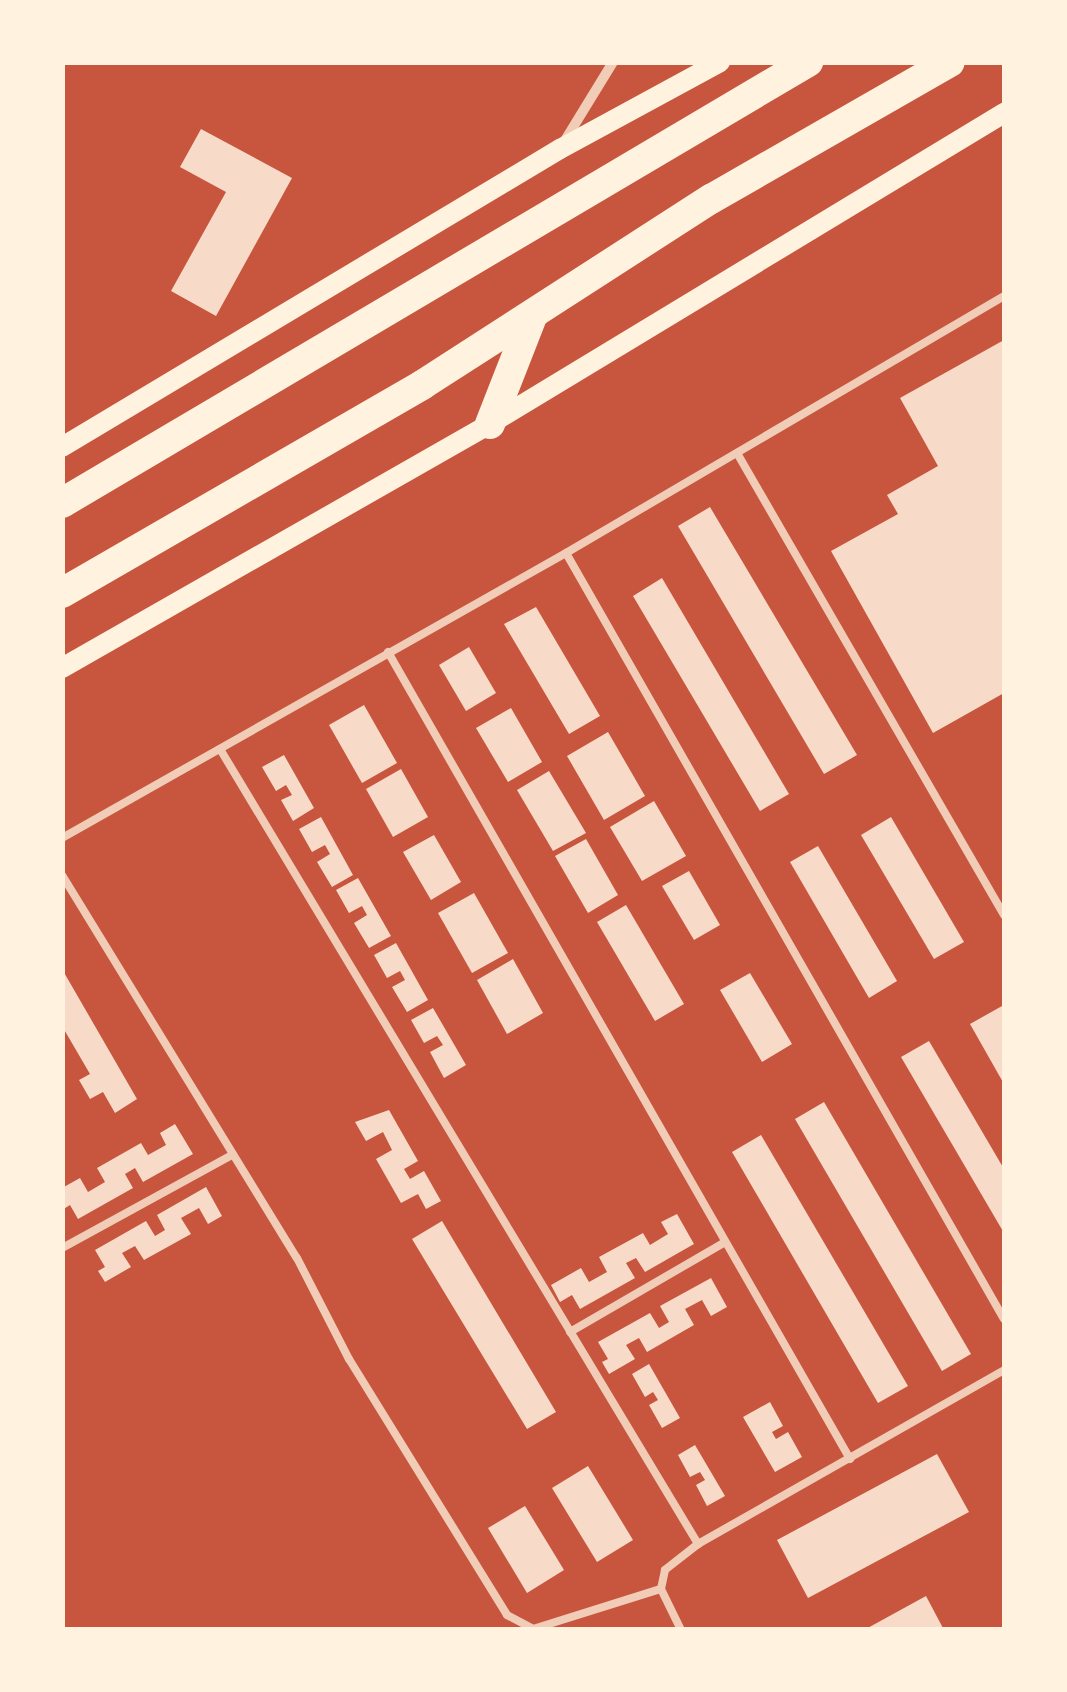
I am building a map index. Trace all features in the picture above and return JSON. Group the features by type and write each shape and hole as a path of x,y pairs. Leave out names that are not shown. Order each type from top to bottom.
{"highway":[{"path":"62,503 808,62"},
{"path":"62,593 406,394 711,199 950,62"},
{"path":"490,424 533,314"}],"main road":[{"path":"62,446 560,149 720,62"},
{"path":"62,668 490,424 1004,113"}],"street":[{"path":"560,149 613,62"}],"lane":[{"path":"62,838 566,553 1004,296"},
{"path":"737,453 1004,915"},
{"path":"566,553 1004,1320"},
{"path":"388,652 850,1459"},
{"path":"220,749 698,1544"},
{"path":"62,875 297,1258 349,1359 507,1615 532,1629 661,1589"},
{"path":"64,1247 232,1155"},
{"path":"570,1332 726,1242"},
{"path":"681,1630 661,1589 665,1570 698,1544 1004,1370"}],"building":[{"path":"201,129 292,178 216,316 171,291 226,192 180,167"},
{"path":"1004,340 1004,693 933,733 831,551 898,514 887,495 938,466 900,398"},
{"path":"710,507 857,755 824,774 678,526"},
{"path":"662,578 789,794 760,811 633,596"},
{"path":"536,607 600,716 569,734 504,624"},
{"path":"469,647 496,693 466,711 439,665"},
{"path":"364,705 397,763 362,783 329,725"},
{"path":"511,708 542,762 508,782 476,728"},
{"path":"608,732 645,796 604,820 567,756"},
{"path":"284,755 314,808 293,821 281,800 292,795 286,785 276,791 262,767"},
{"path":"401,769 428,817 393,837 366,789"},
{"path":"549,771 586,833 553,851 517,790"},
{"path":"654,801 686,856 642,881 610,827"},
{"path":"321,817 353,875 332,887 317,862 330,854 325,845 312,852 299,829"},
{"path":"891,817 964,942 934,959 861,835"},
{"path":"434,835 461,882 431,900 403,852"},
{"path":"586,839 618,895 588,913 555,856"},
{"path":"818,846 897,981 869,998 790,862"},
{"path":"689,871 720,925 694,940 662,886"},
{"path":"358,878 391,936 369,948 354,923 367,915 362,906 349,913 336,890"},
{"path":"474,893 508,953 472,973 438,913"},
{"path":"626,905 684,1004 655,1021 597,922"},
{"path":"396,943 428,1000 407,1012 392,987 405,980 400,971 387,978 374,955"},
{"path":"513,959 543,1013 507,1034 477,980"},
{"path":"62,969 137,1099 115,1113 103,1092 90,1099 79,1080 90,1074 62,1026"},
{"path":"750,973 792,1044 762,1062 720,990"},
{"path":"1002,1006 1004,1011 1004,1084 970,1024"},
{"path":"433,1008 466,1065 444,1078 430,1052 443,1045 437,1036 424,1043 411,1020"},
{"path":"929,1041 1004,1169 1004,1233 901,1057"},
{"path":"824,1102 971,1354 942,1371 795,1119"},
{"path":"389,1110 418,1161 404,1169 410,1179 424,1171 441,1201 426,1209 418,1194 401,1203 376,1159 392,1150 383,1132 366,1141 355,1122"},
{"path":"175,1124 193,1154 143,1182 135,1168 125,1174 133,1188 78,1219 70,1205 62,1210 62,1188 80,1178 88,1192 105,1182 97,1168 141,1143 148,1155 166,1145 160,1133"},
{"path":"761,1135 908,1386 878,1403 732,1152"},
{"path":"206,1187 222,1216 208,1224 199,1208 181,1218 191,1234 144,1260 135,1246 122,1253 131,1267 105,1282 98,1271 105,1267 95,1250 146,1221 155,1236 165,1230 157,1215"},
{"path":"677,1214 694,1244 645,1272 636,1258 626,1263 635,1278 580,1309 572,1295 560,1302 551,1285 581,1268 589,1282 607,1272 599,1257 643,1233 650,1245 668,1234 661,1222"},
{"path":"442,1221 556,1412 527,1429 412,1239"},
{"path":"711,1278 727,1307 711,1316 702,1300 685,1309 694,1325 647,1352 639,1338 626,1345 635,1359 609,1374 602,1362 608,1359 598,1342 650,1313 659,1328 669,1322 660,1306"},
{"path":"649,1364 680,1418 662,1428 649,1405 658,1400 653,1392 645,1397 632,1374"},
{"path":"770,1402 783,1426 772,1432 776,1439 788,1432 802,1457 775,1472 743,1417"},
{"path":"695,1445 725,1496 707,1506 696,1485 705,1480 700,1472 690,1477 678,1455"},
{"path":"937,1454 969,1512 808,1598 777,1540"},
{"path":"588,1466 633,1540 597,1562 552,1488"},
{"path":"525,1506 564,1570 527,1593 488,1528"},
{"path":"926,1596 944,1630 864,1630"}]}
